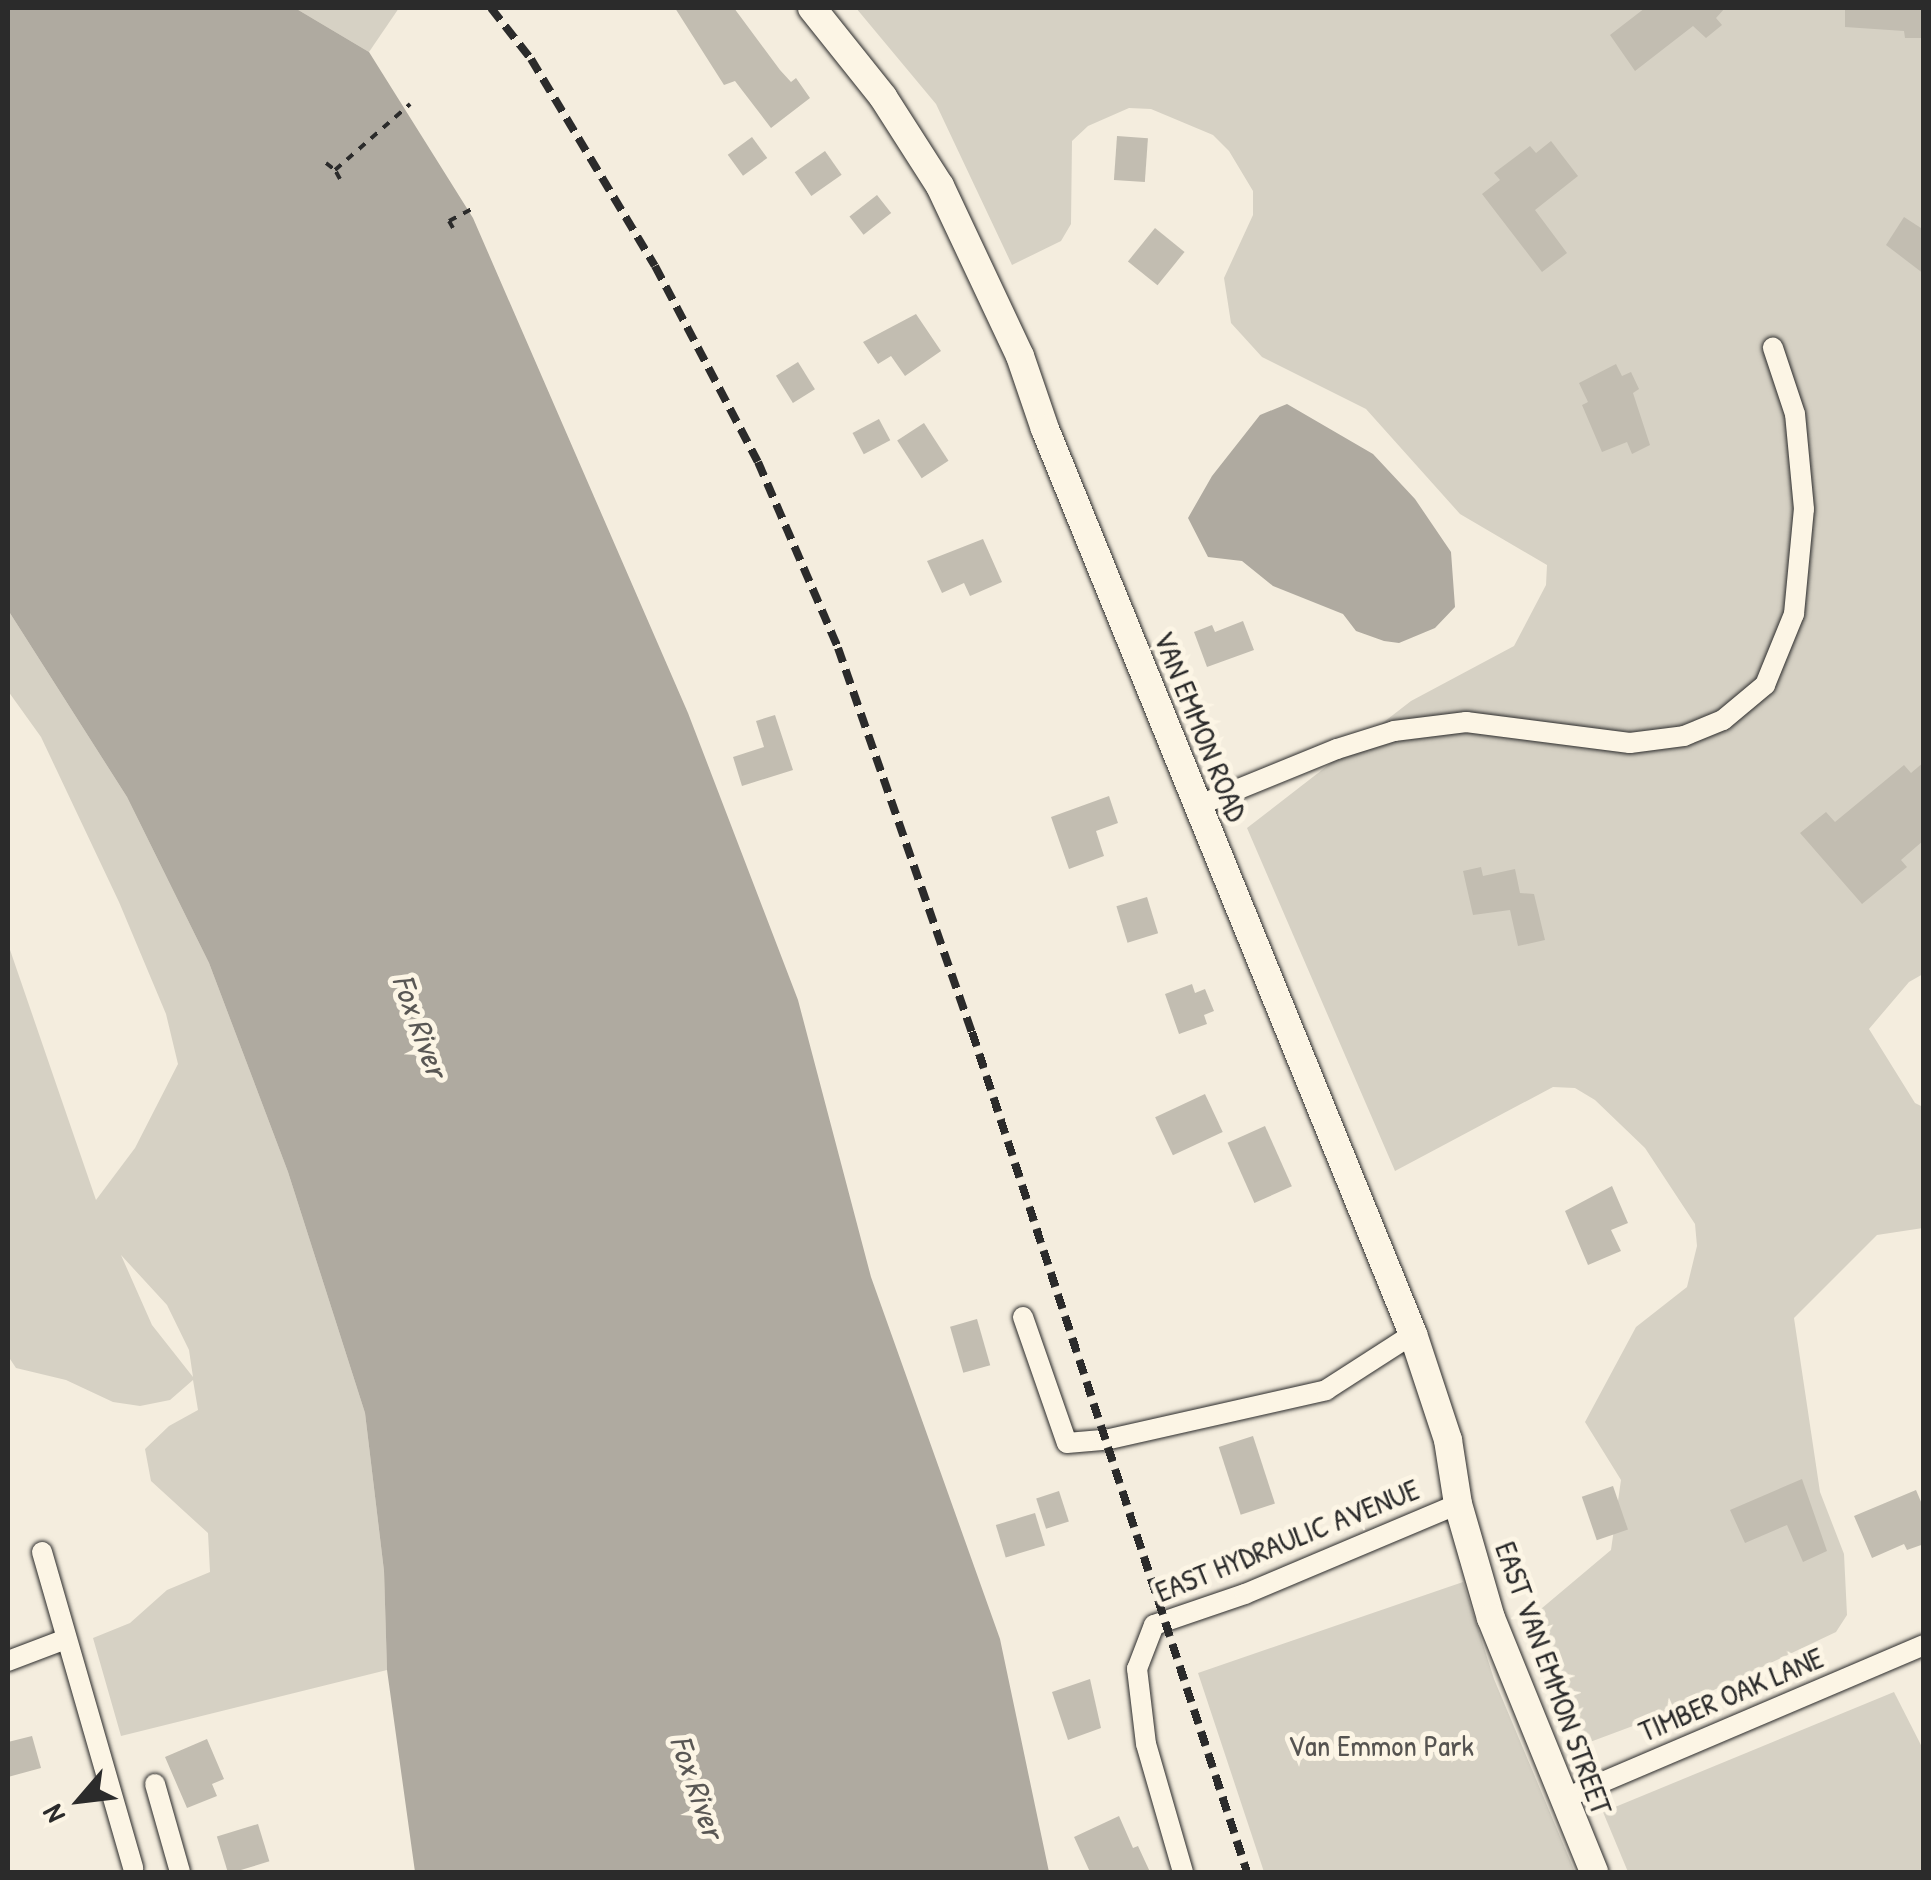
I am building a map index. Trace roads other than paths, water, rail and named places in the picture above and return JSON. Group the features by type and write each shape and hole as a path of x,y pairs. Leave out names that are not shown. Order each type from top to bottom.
{"street":[{"name":"VAN EMMON ROAD","path":"812,8 894,112 967,238 1020,356 1045,430 1413,1334 1448,1440 1458,1504"},
{"path":"1198,806 1337,749 1394,731 1466,722 1630,743 1684,736 1724,720 1765,686 1794,614 1804,509 1795,414 1774,348"},
{"path":"1024,1317 1067,1443 1105,1440 1326,1390 1413,1334"},
{"name":"EAST VAN EMMON STREET","path":"1458,1504 1491,1618 1594,1872"},
{"name":"EAST HYDRAULIC AVENUE","path":"1183,1872 1146,1744 1137,1669 1154,1626 1245,1594 1458,1504"},
{"path":"42,1552 133,1868"},
{"path":"8,1661 66,1639"},
{"name":"TIMBER OAK LANE","path":"1562,1799 1924,1644"},
{"path":"155,1784 180,1872"}],"water":[{"name":"Fox River","path":"8,8 295,8 369,52 473,218 688,713 798,1000 871,1277 1000,1639 1049,1872 415,1872 387,1670 384,1571 365,1413 288,1172 209,963 127,797 8,610"},
{"path":"1287,404 1373,454 1415,499 1451,552 1455,607 1435,628 1399,643 1384,641 1356,631 1343,614 1273,586 1242,561 1208,557 1188,518 1212,476 1260,415"}],"railway":[{"path":"491,8 531,59 655,266 758,462 838,648 972,1032 1247,1872"}],"park label":[{"name":"Van Emmon Park","path":"1381,1745"}]}
